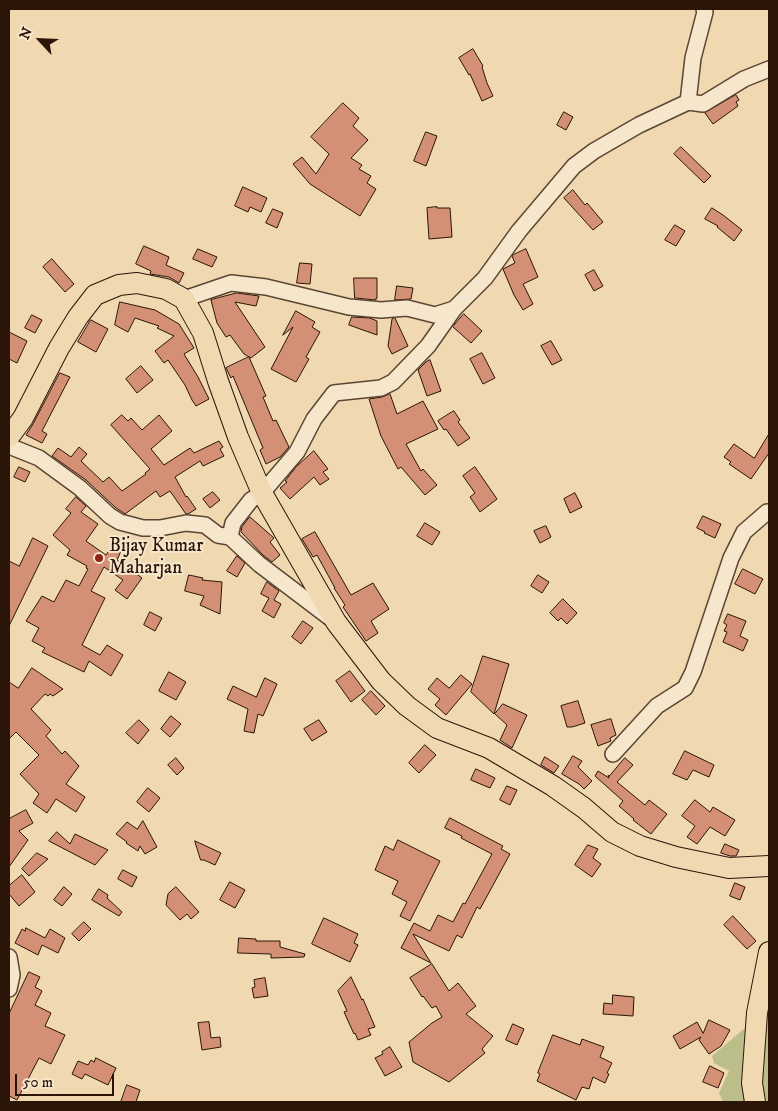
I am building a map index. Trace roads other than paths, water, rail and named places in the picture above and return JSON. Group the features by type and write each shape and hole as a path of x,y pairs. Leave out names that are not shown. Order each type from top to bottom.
{"main road":[{"path":"9,437 23,418 59,348 78,317 95,295 119,285 137,283 166,289 184,299 203,333 238,438 262,493 336,622 380,681 407,706 437,728 489,748 553,786 584,808 612,832 640,846 729,868 769,866"},
{"path":"755,1102 752,1083 758,1013 769,952"}],"street":[{"path":"688,102 693,58 704,9"},
{"path":"230,537 232,523 251,500 262,493 297,452 314,419 334,393 381,388 393,382 428,346 454,309 485,278 520,231 574,166 594,151 631,130 688,102 703,104 744,79 769,69"},
{"path":"184,299 231,283 266,287 349,307 381,310 406,308 435,315 454,309"},
{"path":"9,446 39,458 80,488 110,516 120,522 143,528 160,528 186,523 205,526 218,536 230,537 259,564 336,622"},
{"path":"613,754 658,706 685,688 694,672 731,558 744,532 769,512"},
{"path":"9,957 12,975 9,989"}],"place":[{"name":"Bijay Kumar Maharjan","path":"99,558"}]}
